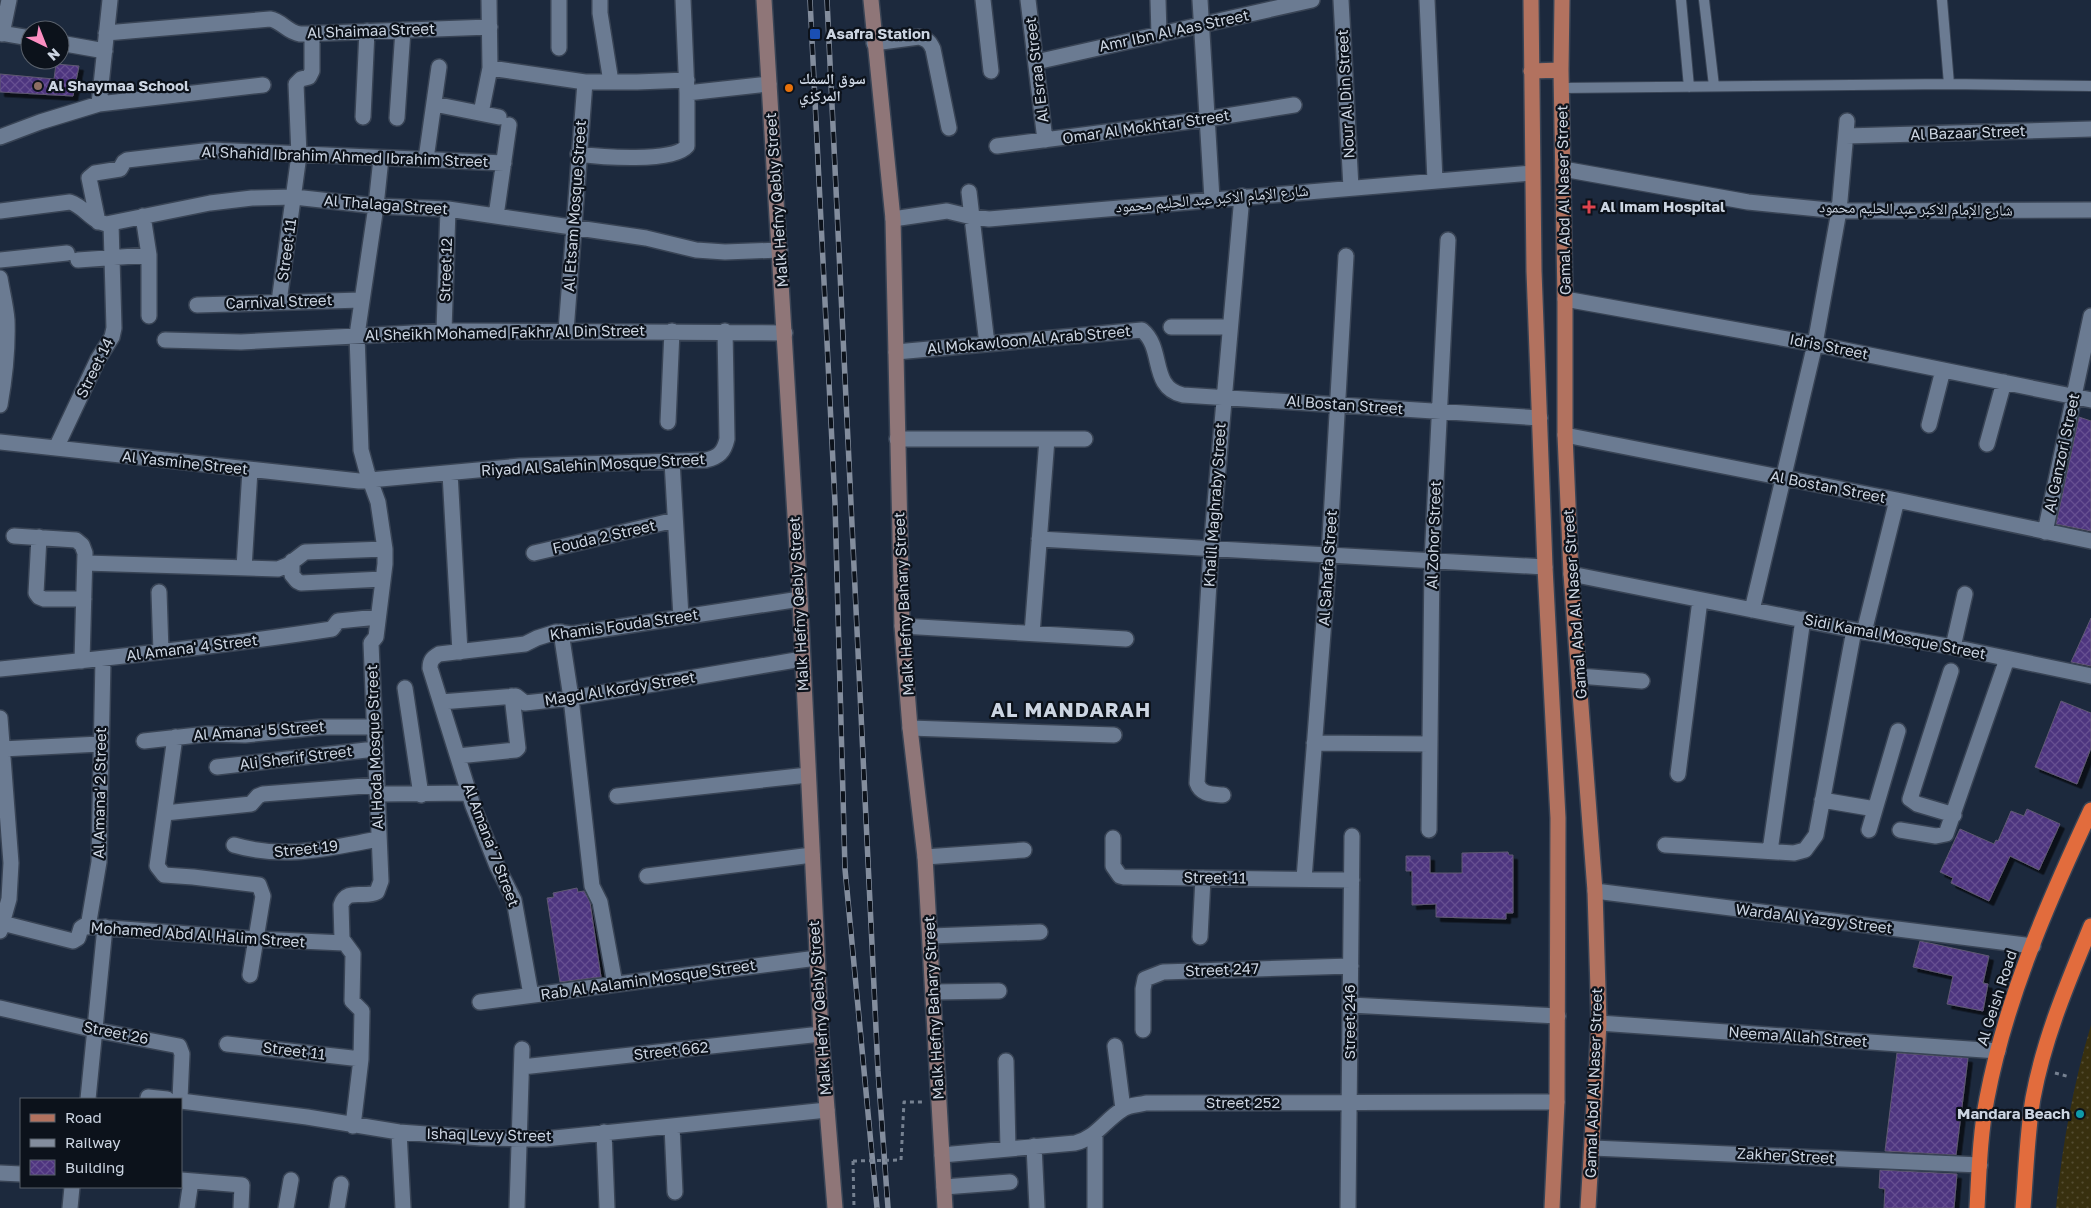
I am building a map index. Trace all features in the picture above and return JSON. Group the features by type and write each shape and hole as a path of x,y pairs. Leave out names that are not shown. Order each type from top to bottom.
{"highway":[{"name":"Al Geish Road","path":"1977,1208 1987,1100 2013,998 2091,810"},
{"path":"2023,1208 2033,1099 2040,1069 2056,1015 2091,926"}],"main road":[{"name":"Gamal Abd Al Naser Street","path":"1531,0 1534,271 1545,567 1558,818 1557,1102 1552,1208"},
{"name":"Gamal Abd Al Naser Street","path":"1562,0 1565,435 1572,574 1595,891 1599,1023 1588,1208"},
{"path":"1531,71 1561,70"}],"street":[{"path":"9,0 1,34 20,37"},
{"path":"99,104 110,0"},
{"path":"481,113 490,68 489,0"},
{"path":"559,0 559,48"},
{"path":"600,0 600,13 611,82"},
{"path":"578,154 606,158 634,158 683,151 688,142 683,0"},
{"name":"Malk Hefny Qebly Street","path":"764,0 800,599 820,1034 835,1208"},
{"name":"Malk Hefny Bahary Street","path":"871,0 893,218 902,626 910,728 926,857 946,1208"},
{"path":"983,0 991,70"},
{"name":"Al Esraa Street","path":"1031,0 1045,140"},
{"path":"1158,0 1159,35"},
{"path":"1200,0 1212,199"},
{"name":"Amr Ibn Al Aas Street","path":"1036,62 1312,0"},
{"name":"Nour Al Din Street","path":"1341,0 1351,188"},
{"path":"1427,0 1435,181"},
{"name":"Al Shaimaa Street","path":"106,33 270,19 276,20 287,30 294,33 490,27"},
{"path":"397,118 403,30"},
{"path":"363,117 367,31"},
{"name":"Street 11","path":"279,302 299,155 296,84 301,79 309,77 312,71 312,33"},
{"path":"874,43 919,37 926,39 930,43 933,49 949,128"},
{"path":"70,45 105,51"},
{"path":"426,159 439,68"},
{"path":"490,68 585,82 687,86 769,84"},
{"name":"Al Etsam Mosque Street","path":"566,331 578,154 585,82"},
{"path":"0,137 40,122 99,104 263,84"},
{"path":"434,104 481,113 504,121 504,164 496,216"},
{"name":"Omar Al Mokhtar Street","path":"997,146 1207,119 1294,105"},
{"name":"Al Bazaar Street","path":"1839,211 1846,129 2091,129"},
{"name":"Al Shahid Ibrahim Ahmed Ibrahim Street","path":"104,223 89,178 95,173 120,169 125,161 212,150 504,164"},
{"name":"Al Hoda Mosque Street","path":"353,1126 361,1059 362,1011 352,1001 353,954 342,939 340,905 342,900 351,894 372,895 380,887 371,642 376,637 385,549 381,514 361,450 357,335 381,158"},
{"name":"شارع الإمام الاكبر عبد الحليم محمود","path":"1563,168 1748,202 1839,211 2091,210"},
{"name":"شارع الإمام الاكبر عبد الحليم محمود","path":"893,218 947,211 989,219 1242,196 1532,173"},
{"path":"970,192 987,344"},
{"name":"Khalil Maghraby Street","path":"1223,795 1204,793 1199,789 1197,783 1211,549 1242,196"},
{"name":"Al Thalaga Street","path":"104,223 210,203 252,198 294,197 376,206 448,209 646,238 696,250 725,252 780,250"},
{"path":"0,211 70,202 80,205 104,223"},
{"name":"Street 12","path":"444,331 448,209"},
{"path":"1752,610 1815,344 1839,211"},
{"path":"143,216 149,254 149,316"},
{"name":"Street 14","path":"56,448 98,359 112,337 114,328 112,258 104,223"},
{"name":"Al Zohor Street","path":"1429,830 1432,561 1448,240"},
{"path":"0,260 72,257 112,258 149,254"},
{"name":"Al Sahafa Street","path":"1304,879 1329,555 1346,256"},
{"path":"0,278 5,371 0,405"},
{"name":"Idris Street","path":"1565,299 1815,344 2091,400"},
{"name":"Carnival Street","path":"197,305 362,300"},
{"name":"Al Ganzori Street","path":"2045,532 2091,316"},
{"path":"1171,327 1230,327"},
{"name":"Al Mokawloon Al Arab Street","path":"896,352 1142,330 1150,336 1160,374"},
{"name":"Al Sheikh Mohamed Fakhr Al Din Street","path":"165,340 241,342 444,331 725,331 785,333"},
{"path":"668,422 672,331"},
{"name":"Riyad Al Salehin Mosque Street","path":"371,480 584,462 672,461 714,458 725,447 727,439 725,331"},
{"path":"1929,425 1943,370"},
{"name":"Al Bostan Street","path":"1160,374 1163,382 1174,393 1224,398 1540,418"},
{"path":"1987,444 2004,382"},
{"name":"Al Bostan Street","path":"1565,435 1897,500 2091,541"},
{"path":"897,439 1085,439"},
{"path":"1032,634 1046,439"},
{"name":"Al Yasmine Street","path":"0,442 347,481 371,480"},
{"path":"672,461 681,618"},
{"path":"244,568 250,470"},
{"path":"450,473 460,652"},
{"path":"1664,845 1794,853 1805,850 1816,835 1859,631 1897,500"},
{"name":"Fouda 2 Street","path":"534,553 674,520"},
{"path":"14,536 76,540 82,545 85,553 82,660"},
{"path":"39,537 36,593 39,597 44,598 84,599"},
{"path":"1039,539 1545,567"},
{"path":"85,562 278,569 288,565 305,552 385,549"},
{"path":"292,561 292,575 297,582 383,579"},
{"name":"Sidi Kamal Mosque Street","path":"1572,574 1859,631 1953,647 2007,660 2091,676"},
{"path":"159,592 161,652"},
{"path":"1953,647 1965,594"},
{"name":"Khamis Fouda Street","path":"430,668 430,662 434,657 525,644 537,638 561,632 572,634 800,599"},
{"path":"1678,774 1700,600"},
{"name":"Al Amana' 4 Street","path":"0,668 103,659 316,632 334,629 338,621 378,618"},
{"path":"1770,851 1803,619"},
{"path":"902,626 1126,639"},
{"path":"561,632 571,698 592,886 600,902 614,984"},
{"name":"Al Amana' 2 Street","path":"88,926 99,862 103,659"},
{"name":"Magd Al Kordy Street","path":"441,702 512,696 519,696 522,702 525,703 571,698 802,659"},
{"path":"1900,830 1941,835 1946,834 1950,828 2007,660"},
{"name":"Al Amana' 7 Street","path":"430,668 473,806 497,866 514,900 531,995"},
{"path":"1951,671 1910,799 1917,804 1954,815"},
{"path":"1579,676 1642,681"},
{"path":"405,688 422,795"},
{"path":"458,756 516,750 518,748 512,696"},
{"path":"0,718 11,863 5,882 1,927"},
{"name":"Al Amana' 5 Street","path":"144,741 214,733 245,735 322,726 374,727"},
{"path":"910,728 1114,735"},
{"path":"1869,830 1898,731"},
{"path":"175,737 158,866 164,875 259,885 263,896 250,975"},
{"path":"1314,743 1430,744"},
{"path":"2,749 100,744"},
{"name":"Ali Sherif Street","path":"217,767 375,749"},
{"path":"617,796 808,775"},
{"path":"165,813 251,804 258,796 263,794 377,789 422,795 470,794"},
{"path":"1822,800 1875,809"},
{"name":"Street 246","path":"1348,1208 1352,836"},
{"name":"Street 11","path":"1113,838 1113,866 1120,876 1352,880"},
{"name":"Street 19","path":"234,845 255,851 278,853 300,852 379,840"},
{"path":"926,857 1024,850"},
{"path":"647,876 812,855"},
{"path":"1200,937 1203,878"},
{"name":"Warda Al Yazgy Street","path":"1595,891 2033,946"},
{"name":"Mohamed Abd Al Halim Street","path":"1,927 73,941 78,938 81,928 88,926 256,939 344,943"},
{"path":"88,1098 105,927"},
{"path":"931,936 1040,932"},
{"name":"Rab Al Aalamin Mosque Street","path":"480,1002 817,958"},
{"name":"Street 247","path":"1143,1030 1143,989 1146,979 1154,974 1163,972 1351,966"},
{"path":"934,992 1000,991"},
{"path":"1350,1005 1558,1016"},
{"name":"Street 26","path":"0,1008 95,1030 179,1046 182,1054 180,1098"},
{"name":"Neema Allah Street","path":"1599,1023 1998,1051"},
{"name":"Street 662","path":"522,1067 820,1034"},
{"name":"Street 11","path":"227,1044 361,1059"},
{"path":"942,1155 1084,1141 1095,1134 1123,1109 1115,1046"},
{"path":"517,1208 522,1049"},
{"path":"1006,1061 1008,1149"},
{"path":"148,1097 158,1098"},
{"name":"Ishaq Levy Street","path":"182,1100 307,1117 399,1132 441,1136 520,1139 827,1110"},
{"name":"Street 252","path":"1123,1109 1146,1104 1557,1102"},
{"path":"672,1126 675,1192"},
{"path":"399,1132 403,1208"},
{"path":"604,1132 607,1208"},
{"path":"1095,1134 1095,1208"},
{"path":"1034,1146 1037,1208"},
{"name":"Zakher Street","path":"1593,1148 1980,1165"},
{"path":"0,1173 20,1174"},
{"path":"286,1208 291,1180"},
{"path":"187,1208 186,1181 242,1185 241,1208"},
{"path":"944,1187 1010,1182"},
{"path":"338,1208 340,1184"},
{"path":"70,1208 72,1188"}],"lane":[{"path":"1681,0 1689,86"},
{"path":"1704,0 1714,86"},
{"path":"1942,0 1949,84"},
{"path":"1562,88 1949,84 2091,86"}],"path":[{"path":"854,1208 853,1161 901,1160 904,1102"}],"sand":[{"name":"Mandara Beach","path":"2091,1025 2091,1208 2056,1208 2069,1116"}],"building":[{"name":"Al Shaymaa School","path":"70,65 79,66 73,96 0,92 0,74 54,79 55,70 70,70"},
{"path":"2079,417 2091,421 2091,531 2056,524"},
{"path":"2091,618 2091,666 2071,662"},
{"path":"2061,701 2091,713 2091,748 2077,784 2035,767"},
{"path":"2027,809 2060,824 2039,870 2010,856 1989,901 1951,883 1953,878 1940,872 1960,829 1994,844 1996,840 1998,841 2011,811 2024,816"},
{"path":"1508,852 1509,855 1513,855 1513,913 1506,913 1506,919 1436,917 1436,904 1412,905 1412,871 1406,871 1406,856 1430,856 1430,873 1462,873 1462,853"},
{"path":"577,888 578,892 584,891 590,902 601,977 560,982 547,898 554,897 553,893"},
{"path":"1920,941 1989,956 1983,983 1988,984 1983,1011 1947,1004 1953,976 1913,967"},
{"path":"1897,1053 1968,1058 1956,1155 1885,1151"},
{"path":"1880,1170 1957,1174 1954,1208 1884,1208 1885,1189 1879,1188"}],"railway":[{"path":"810,0 835,503 845,869 877,1208"},
{"path":"827,0 878,1071 888,1208"}],"place":[{"name":"Asafra Station","path":"815,34"},
{"name":"Al Shaymaa School","path":"38,86"},
{"name":"سوق السمك المركزي","path":"789,88"},
{"name":"Al Imam Hospital","path":"1589,207"},
{"name":"Mandara Beach","path":"2080,1114"}],"district":[{"name":"AL MANDARAH","path":"1071,710"}]}
